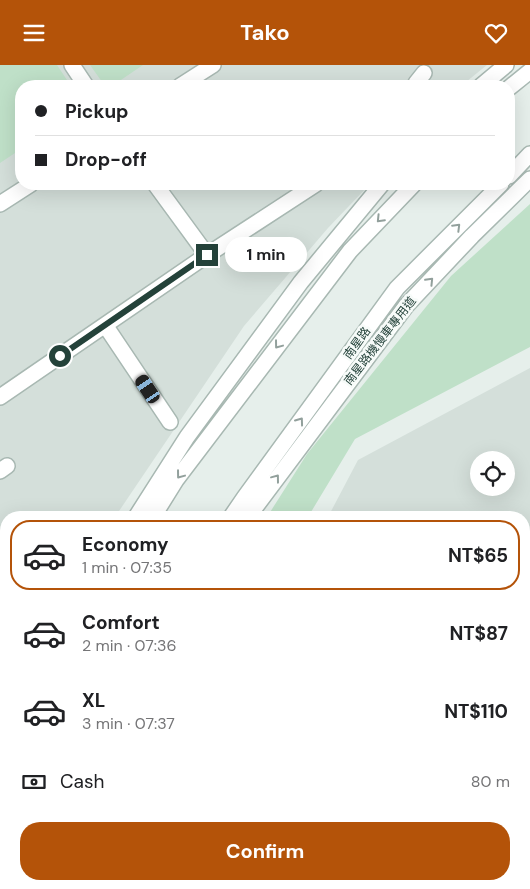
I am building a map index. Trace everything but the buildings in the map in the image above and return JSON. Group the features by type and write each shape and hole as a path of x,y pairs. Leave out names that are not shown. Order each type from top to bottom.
{"street":[{"path":"72,65 82,80"},
{"path":"189,80 213,65"},
{"path":"488,80 506,65"},
{"path":"515,83 530,71"},
{"path":"515,170 530,155"},
{"name":"南星路機慢車專用道","path":"252,511 406,306 472,236 530,179"},
{"path":"0,204 22,190"},
{"path":"159,190 207,255"},
{"path":"0,397 207,255 307,190"},
{"path":"140,511 187,437 301,282 377,190"},
{"path":"157,511 176,480 350,251 408,190"},
{"name":"南星路","path":"235,511 397,287 495,190"},
{"path":"105,325 170,421"}],"shaded area":[{"path":"0,65 487,65 468,80 15,80 15,190 364,190 328,228 244,326 119,511 0,511"},
{"path":"530,368 530,511 331,511 358,460"}],"green space":[{"path":"0,65 57,65 67,80 15,80 15,153 0,163"},
{"path":"90,65 143,65 121,80 101,80"},
{"path":"530,204 530,347 355,439 312,511 271,511 307,454 451,276"}],"route":[{"path":"60,356 207,255"}]}
